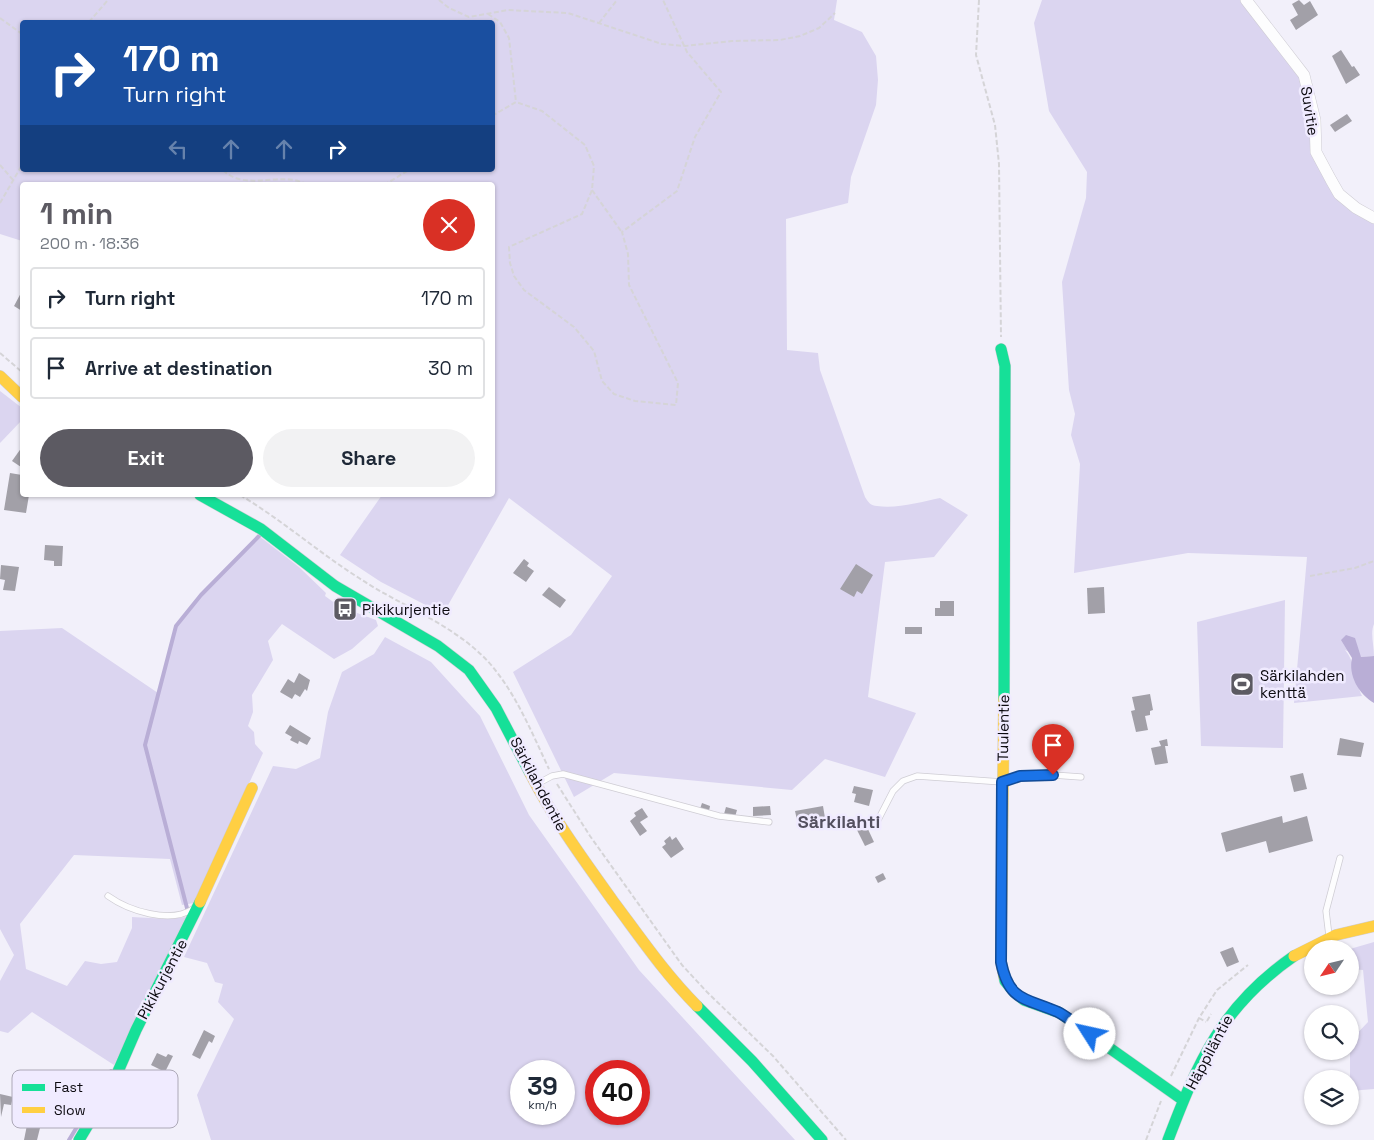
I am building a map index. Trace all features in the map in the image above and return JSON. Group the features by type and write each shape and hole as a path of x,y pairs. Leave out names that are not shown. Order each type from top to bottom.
{"street":[{"name":"Suvitie","path":"1246,0 1304,75 1311,97 1315,120 1316,152 1339,194 1356,208 1374,218"},
{"name":"Tuulentie","path":"1001,349 1005,366 1006,514 1001,962 1005,981 1024,1000 1060,1013 1183,1100"},
{"path":"0,376 20,395"},
{"name":"Särkilahdentie","path":"204,497 253,524 335,586 453,656 469,670 488,694 512,734 536,785 580,856 665,970 752,1061 822,1140"},
{"name":"Pikikurjentie","path":"119,1070 136,1030 181,944 252,788"},
{"name":"Häppiläntie","path":"1168,1140 1183,1100 1212,1040 1244,994 1288,959 1316,942 1360,927 1374,926"},
{"name":"Pikikurjentie","path":"79,1140 86,1128"}],"lane":[{"path":"536,785 552,776 563,774 719,816 769,822"},
{"path":"876,824 893,792 903,781 917,776 1002,782 1020,776 1039,774 1082,777"},
{"path":"1329,938 1326,911 1340,858"},
{"path":"108,896 138,912 165,915 188,912 199,905"}],"path":[{"path":"91,20 108,0"},
{"path":"438,0 449,8 469,17 532,10 568,13 662,44 685,46 732,41 780,40 800,36 819,28 835,13"},
{"path":"599,23 617,0"},
{"path":"622,232 677,191 695,137 721,92 685,46 663,0"},
{"path":"978,0 976,55 995,125 999,164 1001,349"},
{"path":"487,14 500,22 509,38 516,102"},
{"path":"0,18 20,33"},
{"path":"495,114 516,102 542,111 585,145 594,166 592,190 582,214 509,246 510,263 514,276 524,290 574,327 594,351 602,381 614,394 635,401 676,405 678,383 629,285 628,254 622,232 592,190"},
{"path":"0,165 14,181"},
{"path":"0,203 20,169"},
{"path":"225,172 230,176 264,182 292,179 300,182"},
{"path":"389,182 406,172"},
{"path":"0,353 20,370"},
{"path":"1310,576 1356,568 1374,561"},
{"path":"1146,1140 1166,1087 1199,1018 1217,990 1248,965"},
{"path":"1199,1018 1206,1022"}],"shaded area":[{"path":"0,0 837,0 834,20 862,32 876,56 878,80 876,105 851,177 848,203 786,219 787,350 818,353 820,370 865,497 870,503 875,506 893,507 940,498 968,515 934,557 885,562 868,697 916,713 885,777 825,759 792,790 614,773 574,797 513,672 571,635 612,576 509,498 443,614 381,582 340,555 381,497 495,497 495,182 20,182 20,240 0,234"},
{"path":"1042,0 1246,0 1304,75 1315,138 1331,180 1374,218 1374,624 1372,635 1374,656 1361,657 1345,650 1349,655 1362,696 1294,703 1307,557 1188,553 1074,573 1080,464 1071,435 1075,414 1069,390 1062,282 1086,198 1087,172 1049,111 1034,23"},
{"path":"0,391 20,406 20,422 0,443"},
{"path":"259,536 299,567 326,593 325,596 347,612 349,610 376,620 378,626 352,649 334,659 282,624 268,641 273,660 252,695 253,712 248,726 254,732 255,744 263,753 194,903 182,905 170,859 74,855 20,924 26,969 67,986 85,961 101,964 117,962 132,928 132,917 168,919 186,917 114,1065 32,1012 8,1033 0,1031 0,981 14,955 0,929 0,631 62,628 158,693 176,626 201,595"},
{"name":"Särkilahden kenttä","path":"1285,600 1283,748 1201,746 1197,622"},
{"path":"1346,635 1355,638 1361,657 1374,656 1374,703 1359,690 1353,678 1352,658 1341,640"},
{"path":"385,637 431,662 480,716 529,815 639,970 795,1140 211,1140 197,1095 234,1019 218,1002 223,984 215,982 207,963 184,957 273,766 296,769 320,758 328,712 342,672 374,654"},
{"path":"1374,942 1374,1089 1359,1090 1359,1070 1350,1070 1350,1060 1359,1060 1359,1032 1368,1022 1363,970 1359,970 1359,946"}],"building":[{"path":"1299,0 1304,5 1310,1 1318,15 1296,30 1290,20 1298,15 1292,4"},
{"path":"1341,50 1352,67 1354,66 1360,75 1346,84 1332,56"},
{"path":"1347,114 1352,121 1335,132 1330,125"},
{"path":"20,295 20,310 14,306"},
{"path":"20,450 20,466 12,461"},
{"path":"10,473 20,475 20,497 29,497 26,513 4,510"},
{"path":"45,545 63,546 62,566 54,566 54,561 44,560"},
{"path":"524,559 529,563 527,566 534,571 526,582 513,573"},
{"path":"856,564 873,575 862,594 857,591 854,597 840,589"},
{"path":"1,565 19,567 15,591 3,590 5,580 0,579"},
{"path":"549,587 566,600 560,608 542,595"},
{"path":"1104,587 1105,613 1088,614 1087,588"},
{"path":"940,601 954,601 954,616 935,616 935,608 940,608"},
{"path":"905,627 922,627 922,634 905,634"},
{"path":"299,673 310,680 307,691 305,689 300,697 295,694 292,699 280,692 288,679 294,683"},
{"path":"1150,694 1153,710 1150,711 1150,715 1145,716 1148,730 1136,732 1131,711 1135,710 1132,697"},
{"path":"290,725 311,738 307,745 299,741 298,744 290,740 292,737 285,733"},
{"path":"1340,738 1364,743 1361,757 1337,755"},
{"path":"1167,739 1168,746 1165,746 1168,763 1155,765 1151,748 1161,746 1159,741"},
{"path":"1303,773 1307,789 1294,792 1290,776"},
{"path":"854,786 873,790 869,806 854,802 856,794 852,793"},
{"path":"702,803 710,806 709,811 700,809"},
{"path":"770,806 771,815 753,816 753,807"},
{"path":"823,806 825,818 808,821 810,828 799,829 795,811"},
{"path":"726,807 737,810 735,817 724,814"},
{"path":"642,808 648,817 640,822 647,831 640,836 630,821 636,816 634,813"},
{"path":"1282,816 1283,823 1307,816 1313,841 1269,853 1266,841 1226,852 1221,833"},
{"path":"866,825 874,842 865,846 857,830"},
{"path":"670,836 672,840 676,837 684,849 671,858 662,847 666,844 664,841"},
{"path":"883,873 886,879 878,883 875,877"},
{"path":"1233,947 1239,962 1227,967 1220,952"},
{"path":"204,1030 215,1036 212,1043 209,1041 200,1059 192,1055"},
{"path":"157,1053 166,1057 168,1054 173,1056 166,1070 161,1070 151,1065"},
{"path":"0,1094 12,1097 11,1105 4,1104 1,1117"},
{"path":"26,1128 40,1128 37,1140 24,1140"}],"waterway":[{"path":"188,912 145,745 176,626 201,595 259,536"},
{"path":"69,1140 76,1128"}],"traffic: fast":[{"path":"1001,349 1005,366 1004,699"},
{"path":"204,497 261,529 335,586 438,646 469,670 496,708 530,773"},
{"path":"119,1070 136,1030 200,902"},
{"path":"1168,1140 1202,1060 1230,1015 1269,975 1294,956"},
{"path":"1004,976 1005,981 1014,992 1024,1000 1060,1013 1183,1100"},
{"path":"697,1006 752,1061 822,1140"},
{"path":"79,1140 86,1128"}],"traffic: slow":[{"path":"0,376 20,395"},
{"path":"1004,699 1001,962 1004,976"},
{"path":"530,773 558,822 613,901 663,968 697,1006"},
{"path":"200,902 252,788"},
{"path":"1294,956 1336,935 1374,926"}],"place":[{"name":"Pikikurjentie","path":"345,609"},
{"name":"Särkilahden kenttä","path":"1242,684"}],"district":[{"name":"Särkilahti","path":"839,821"}],"route":[{"path":"1053,775 1020,776 1002,782 1001,962 1005,981 1014,992 1024,1000 1060,1013 1090,1034"}]}
